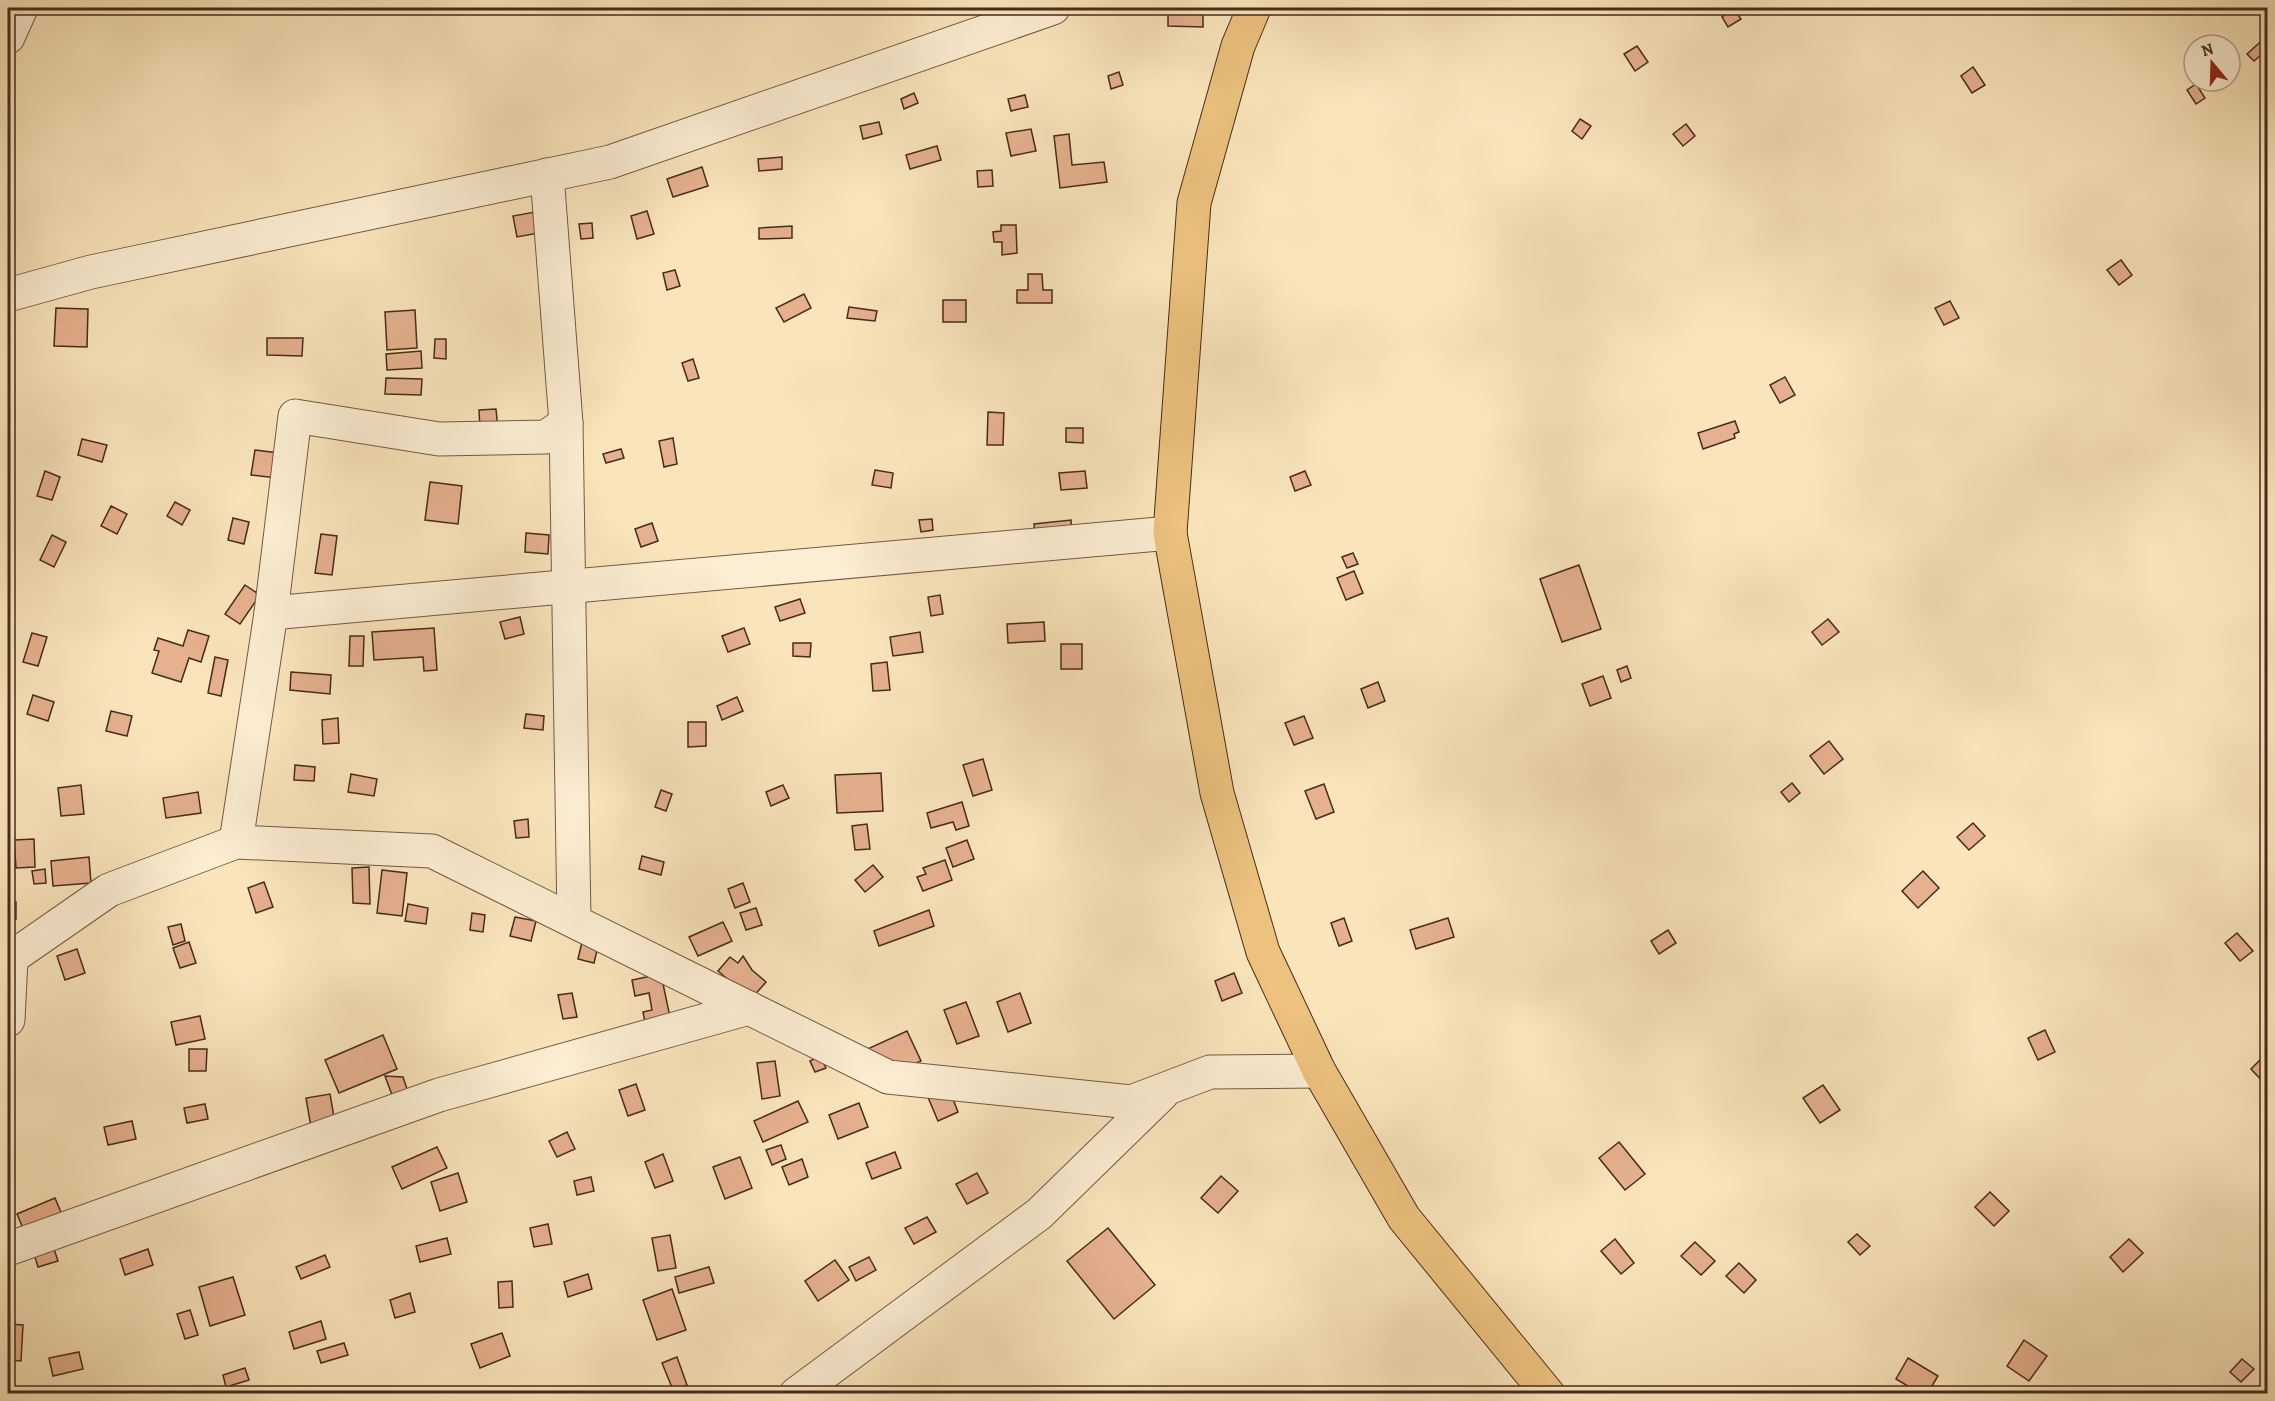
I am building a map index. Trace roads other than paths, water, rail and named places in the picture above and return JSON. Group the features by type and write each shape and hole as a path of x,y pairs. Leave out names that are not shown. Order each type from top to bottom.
{"main road":[{"path":"1254,8 1238,46 1194,203 1170,533 1217,793 1263,952 1319,1071 1404,1218 1548,1394"}],"street":[{"path":"8,37 21,8"},
{"path":"8,295 91,272 610,162 1053,8"},
{"path":"547,176 566,423 571,586 574,921"},
{"path":"236,842 271,613 295,416 439,439 546,437 566,423"},
{"path":"271,613 1170,533"},
{"path":"8,1020 9,960 109,890 236,842 432,851 888,1077 1131,1102 1210,1072 1319,1071"},
{"path":"8,1249 439,1095 749,1008"},
{"path":"796,1394 1039,1214 1170,1087"}]}
